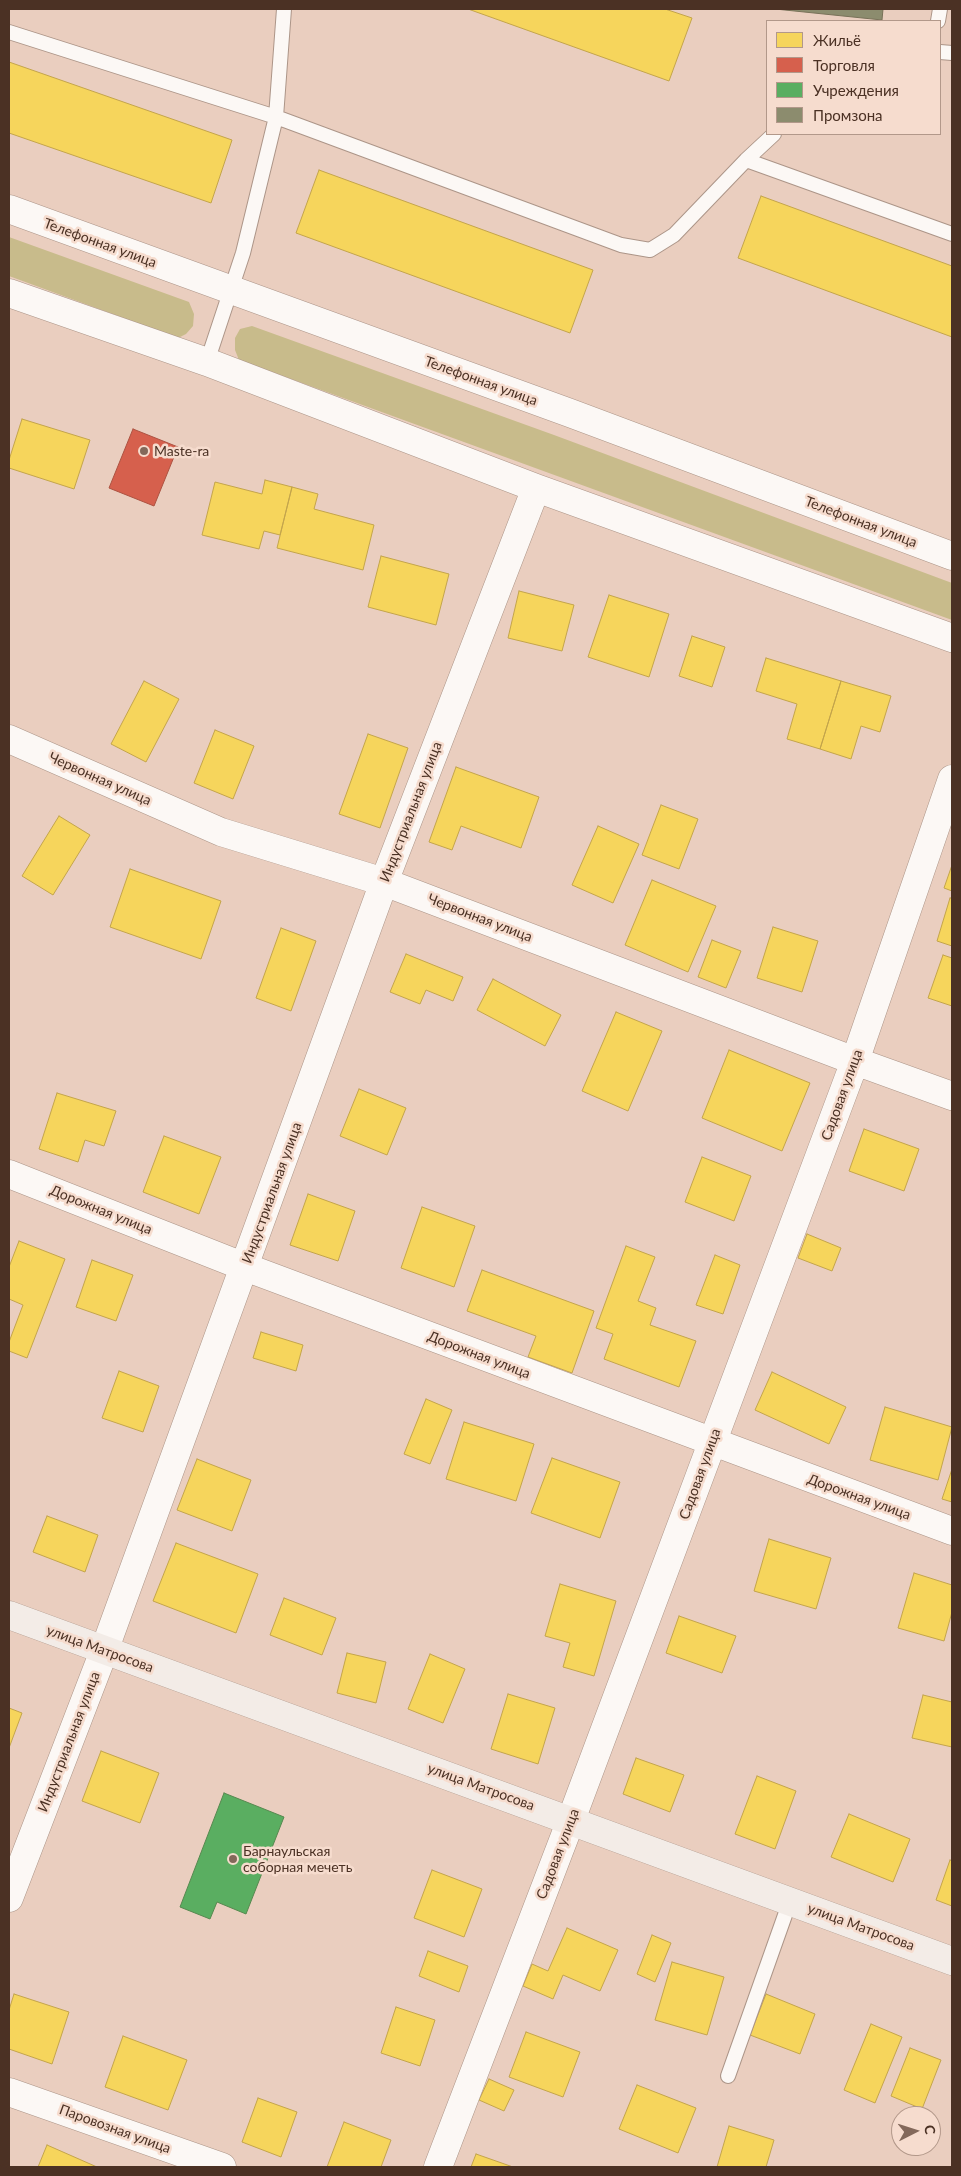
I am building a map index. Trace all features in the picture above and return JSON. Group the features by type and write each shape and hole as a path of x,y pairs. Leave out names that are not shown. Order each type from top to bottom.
{"street":[{"name":"Телефонная улица","path":"9,209 570,413 952,556"},
{"path":"9,293 207,362 536,488 952,638"},
{"name":"Индустриальная улица","path":"9,1898 104,1651 384,882 536,488"},
{"name":"Червонная улица","path":"9,739 221,832 384,882 952,1096"},
{"name":"Садовая улица","path":"438,2167 571,1820 855,1061 952,778"},
{"name":"Дорожная улица","path":"9,1174 245,1267 711,1443 952,1531"},
{"name":"улица Матросова","path":"9,1615 952,1961"},
{"name":"Паровозная улица","path":"9,2092 222,2167"}],"lane":[{"path":"207,362 243,252 276,117 284,9"},
{"path":"9,32 276,117 621,245 650,250 674,235 746,160 773,135"},
{"path":"746,160 952,234"},
{"path":"728,2076 790,1901"}],"shaded area":[{"path":"9,237 189,302 194,314 193,326 186,334 178,338 9,276"},
{"path":"252,326 554,435 952,583 952,620 239,360 235,350 235,338 240,329"}],"building: Жильё":[{"path":"468,9 665,9 692,18 669,81"},
{"path":"9,62 232,140 211,203 9,133"},
{"path":"319,170 593,270 570,333 296,233"},
{"path":"761,196 952,266 952,337 738,258"},
{"path":"22,419 90,440 74,489 9,468 9,460"},
{"path":"265,480 292,487 280,535 264,531 259,549 202,535 215,482 262,494"},
{"path":"292,487 318,494 314,509 374,525 363,570 277,548"},
{"path":"381,556 449,574 436,625 368,607"},
{"path":"519,591 574,605 562,651 508,638"},
{"path":"609,595 669,614 649,677 588,657"},
{"path":"692,636 725,647 712,687 679,676"},
{"path":"766,658 841,681 820,749 787,739 797,704 756,691"},
{"path":"144,681 179,699 146,762 111,744"},
{"path":"841,681 891,696 880,732 861,726 851,759 820,749"},
{"path":"215,730 254,746 233,799 194,783"},
{"path":"368,734 408,748 380,828 339,814"},
{"path":"456,767 539,797 521,848 461,826 452,850 429,842"},
{"path":"661,805 698,819 679,869 642,855"},
{"path":"59,816 90,835 53,895 22,876"},
{"path":"598,826 639,844 613,903 572,885"},
{"path":"952,865 952,891 944,888"},
{"path":"130,869 221,901 201,959 110,927"},
{"path":"652,880 716,906 688,972 625,945"},
{"path":"950,898 952,898 952,946 937,941"},
{"path":"773,927 818,941 802,992 757,978"},
{"path":"281,928 316,941 291,1011 256,998"},
{"path":"712,940 741,951 726,988 698,977"},
{"path":"406,954 463,977 453,1001 426,990 420,1004 390,992"},
{"path":"943,955 952,958 952,1006 928,998"},
{"path":"493,979 561,1015 545,1046 477,1010"},
{"path":"616,1012 662,1031 628,1111 582,1091"},
{"path":"729,1050 810,1083 782,1151 702,1118"},
{"path":"359,1089 406,1108 387,1155 340,1136"},
{"path":"57,1093 116,1111 104,1146 85,1140 78,1162 39,1149"},
{"path":"864,1129 919,1149 904,1191 849,1171"},
{"path":"164,1136 221,1157 199,1214 143,1192"},
{"path":"702,1157 751,1176 734,1221 685,1202"},
{"path":"308,1194 355,1211 338,1261 290,1245"},
{"path":"422,1207 475,1226 454,1287 401,1268"},
{"path":"807,1234 841,1248 832,1271 798,1258"},
{"path":"19,1241 65,1259 27,1358 9,1351 9,1342 23,1305 9,1299 9,1267"},
{"path":"626,1246 655,1257 638,1301 656,1308 650,1325 696,1341 679,1387 604,1359 613,1334 596,1328"},
{"path":"715,1255 740,1265 723,1314 696,1305"},
{"path":"92,1260 133,1275 116,1321 76,1307"},
{"path":"482,1270 594,1311 572,1373 528,1357 536,1336 467,1311"},
{"path":"261,1332 303,1345 296,1371 253,1358"},
{"path":"119,1371 159,1386 143,1432 102,1418"},
{"path":"772,1372 846,1407 829,1444 755,1410"},
{"path":"426,1399 452,1410 430,1464 404,1454"},
{"path":"885,1407 952,1427 938,1480 870,1460"},
{"path":"464,1422 534,1444 516,1501 446,1479"},
{"path":"552,1458 620,1482 600,1538 531,1513"},
{"path":"197,1459 251,1480 232,1531 177,1510"},
{"path":"952,1469 952,1502 942,1499"},
{"path":"47,1516 98,1535 85,1572 33,1552"},
{"path":"769,1539 831,1558 816,1609 754,1591"},
{"path":"176,1543 258,1574 236,1633 153,1601"},
{"path":"914,1573 952,1585 952,1612 944,1641 898,1628"},
{"path":"560,1584 616,1601 594,1676 563,1667 570,1643 545,1636"},
{"path":"284,1598 336,1618 322,1655 270,1635"},
{"path":"679,1616 736,1636 722,1673 666,1653"},
{"path":"347,1653 386,1662 376,1703 337,1693"},
{"path":"430,1654 465,1669 443,1723 408,1709"},
{"path":"508,1694 555,1708 538,1764 491,1749"},
{"path":"923,1695 952,1702 952,1747 912,1738"},
{"path":"9,1708 22,1713 9,1748"},
{"path":"101,1751 159,1773 140,1823 82,1801"},
{"path":"636,1758 684,1775 670,1812 623,1794"},
{"path":"757,1776 796,1791 775,1849 735,1834"},
{"path":"849,1814 910,1839 893,1882 831,1857"},
{"path":"950,1860 952,1861 952,1906 936,1900"},
{"path":"432,1870 482,1889 464,1937 414,1918"},
{"path":"567,1928 618,1950 600,1991 563,1975 553,1999 523,1986 532,1964 548,1971"},
{"path":"652,1935 671,1943 655,1982 637,1974"},
{"path":"428,1951 468,1966 459,1992 419,1976"},
{"path":"672,1962 724,1977 707,2035 655,2020"},
{"path":"14,1994 69,2012 52,2064 9,2049 9,2010"},
{"path":"766,1994 815,2014 800,2054 750,2035"},
{"path":"396,2007 435,2020 420,2066 381,2053"},
{"path":"871,2024 902,2037 875,2103 844,2090"},
{"path":"526,2032 580,2052 563,2097 509,2077"},
{"path":"123,2036 187,2060 168,2110 105,2087"},
{"path":"910,2048 941,2060 923,2106 915,2106 891,2096"},
{"path":"489,2079 514,2090 504,2111 479,2100"},
{"path":"637,2085 696,2108 678,2153 619,2129"},
{"path":"258,2098 297,2112 281,2157 242,2142"},
{"path":"344,2122 391,2140 381,2167 327,2167"},
{"path":"729,2126 774,2140 766,2167 717,2167"},
{"path":"47,2145 97,2167 38,2167"},
{"path":"476,2154 513,2167 471,2167"}],"building: Торговля":[{"path":"133,429 178,447 154,506 109,488"}],"building: Учреждения":[{"name":"Барнаульская соборная мечеть","path":"224,1793 284,1817 246,1914 217,1902 210,1919 180,1907"}],"building: Промзона":[{"path":"775,9 883,9 882,20"}],"place":[{"name":"Maste-ra","path":"144,451"},
{"name":"Барнаульская соборная мечеть","path":"233,1859"}]}
